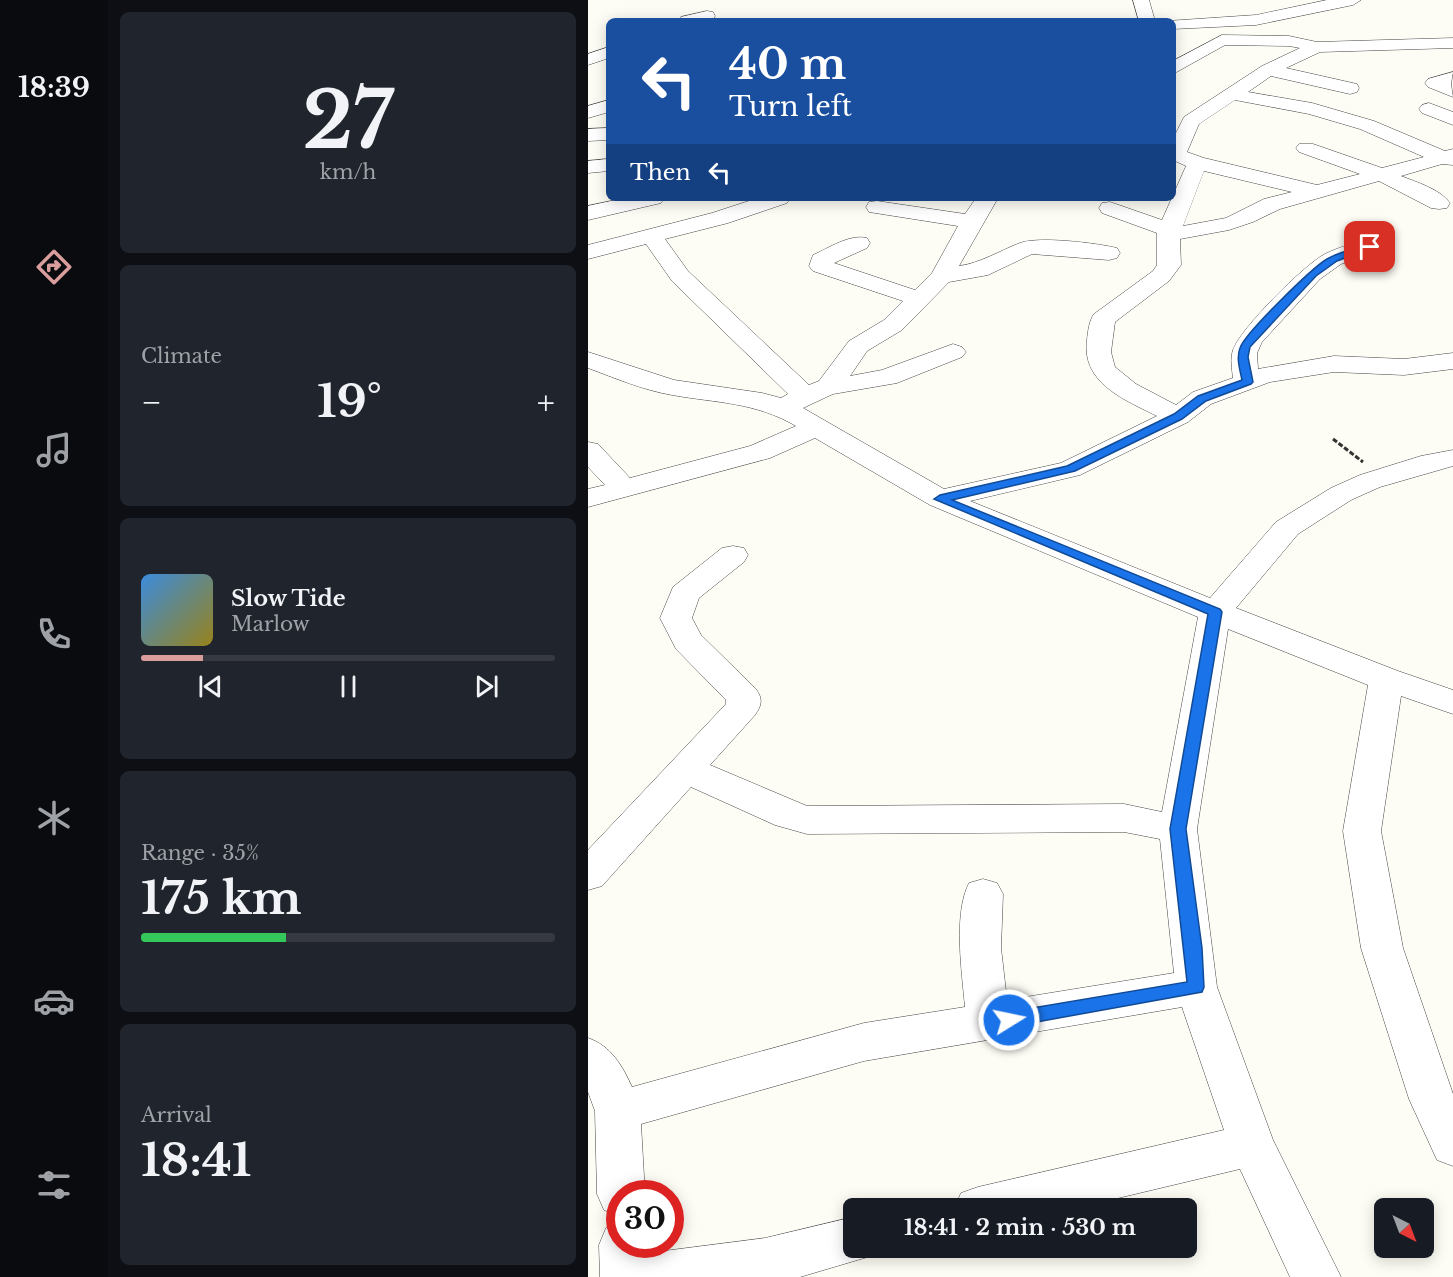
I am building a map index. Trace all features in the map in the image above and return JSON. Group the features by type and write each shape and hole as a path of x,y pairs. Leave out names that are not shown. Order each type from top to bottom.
{"street":[{"path":"1141,0 1147,18"},
{"path":"1176,24 1256,20 1353,0"},
{"path":"699,18 707,16"},
{"path":"1289,41 1322,33 1392,28"},
{"path":"1176,40 1289,41 1317,47 1453,43"},
{"path":"1176,67 1222,40"},
{"path":"1176,146 1182,120 1231,94 1268,70 1317,47"},
{"path":"588,60 606,53"},
{"path":"1268,70 1350,88"},
{"path":"1453,77 1434,82 1453,91"},
{"path":"1231,94 1312,109 1367,125 1450,158"},
{"path":"588,112 606,107"},
{"path":"1429,109 1453,120"},
{"path":"588,135 606,134"},
{"path":"1306,148 1380,174 1419,191 1439,203"},
{"path":"1176,155 1197,163 1315,191"},
{"path":"1110,208 1168,232 1222,227 1250,217 1272,204 1380,174 1450,158"},
{"path":"1178,416 1140,398 1114,379 1103,369 1099,354 1103,319 1161,276 1169,265 1168,232 1197,163"},
{"path":"588,167 606,165"},
{"path":"588,213 641,201"},
{"path":"588,252 720,218 770,201"},
{"path":"806,396 858,346 893,325 942,276 985,201"},
{"path":"877,207 971,222"},
{"path":"588,230 615,244"},
{"path":"652,236 680,276 806,396 817,427 940,499 1215,612 1386,679 1453,702"},
{"path":"859,243 821,260 821,266 919,299"},
{"path":"1247,382 1243,357 1245,347 1253,338 1312,274 1333,259 1370,247"},
{"path":"942,276 962,275 980,270 1028,248 1109,253"},
{"path":"588,360 669,387 762,401 806,396 888,377 953,352"},
{"path":"940,499 1071,469 1178,416 1202,398 1285,370 1334,364 1404,367 1453,361"},
{"path":"588,498 760,452 817,427"},
{"path":"588,450 624,488"},
{"path":"1316,1277 1252,1145 1196,987 1178,829 1215,612 1287,528 1341,494 1431,462 1453,458"},
{"path":"588,875 743,707 744,697 688,641 676,618 684,594 733,555"},
{"path":"1386,679 1362,831 1382,948 1432,1099 1453,1145"},
{"path":"687,770 788,815 807,820 1124,818 1178,829"},
{"path":"983,894 980,948 988,1023"},
{"path":"618,1111 864,1042 1196,987"},
{"path":"588,1057 608,1084 618,1111 620,1180"},
{"path":"1025,1198 1252,1145"},
{"path":"647,1277 765,1262 843,1243"},
{"path":"624,1258 625,1277"}],"path":[{"path":"1333,439 1354,457 1391,475"}],"route":[{"path":"1009,1020 1196,987 1178,829 1215,612 940,499 1071,469 1178,416 1202,398 1247,382 1243,357 1245,347 1253,338 1312,274 1333,259 1370,247"}]}
